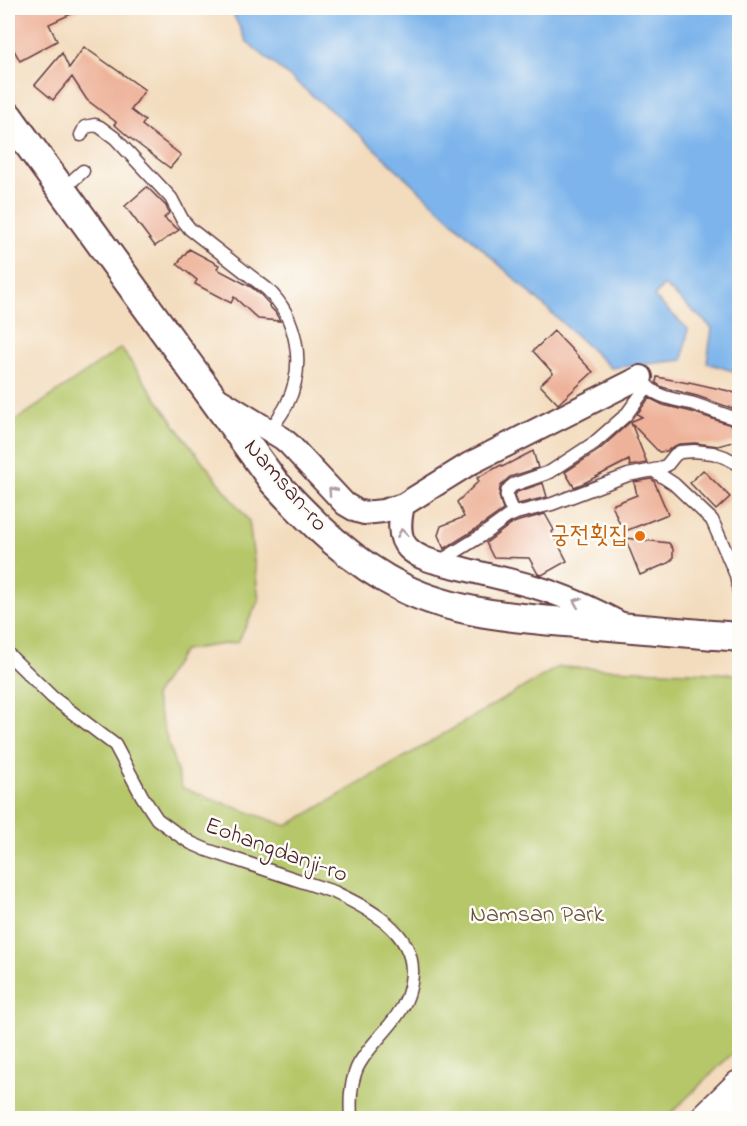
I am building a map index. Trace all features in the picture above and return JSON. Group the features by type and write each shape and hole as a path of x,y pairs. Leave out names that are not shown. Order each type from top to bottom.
{"main road":[{"path":"708,1119 740,1087"}],"street":[{"name":"Namsan-ro","path":"8,116 274,482 323,532 383,578 424,597 471,610 535,620 740,637"},
{"path":"211,395 289,444 340,500 357,511 372,513 403,505 470,464 644,382"},
{"path":"403,505 400,524 403,542 420,556 552,592 594,609 629,628"}],"lane":[{"path":"81,135 85,127 95,125 115,138 171,198 190,229 267,289 282,305 291,324 296,343 298,372 287,405 270,431"},
{"path":"62,190 83,171"},
{"path":"644,382 653,391 669,399 740,420"},
{"path":"514,514 506,495 508,488 550,472 594,443 626,415 644,392 644,382"},
{"path":"438,562 507,517 552,504 628,475 654,471 667,465 675,454 687,451 704,452 719,455 740,465"},
{"path":"654,471 674,484 712,520 736,575 740,597"},
{"name":"Eohangdanji-ro","path":"8,654 52,697 115,744 149,807 166,827 207,850 334,892 369,910 401,938 410,956 412,967 410,991 398,1015 363,1057 357,1068 351,1090 351,1119"}],"green space":[{"name":"Namsan Park","path":"121,348 183,436 249,521 259,600 238,642 184,650 154,696 182,788 287,826 558,667 739,674 739,1047 666,1118 8,1118 8,426"}],"water":[{"path":"234,8 739,8 739,373 707,363 712,328 664,285 654,297 688,329 683,360 611,368 352,128 247,42 234,16"}],"building":[{"path":"19,8 84,8 49,24 57,41 20,61 8,39 8,18"},
{"path":"84,47 145,90 131,110 145,121 142,125 181,155 170,168 130,138 114,124 116,122 87,100 72,77 53,100 35,85 62,53 69,68"},
{"path":"147,187 166,206 169,213 164,218 179,230 155,246 125,206"},
{"path":"189,249 219,265 217,269 251,287 270,305 280,321 258,319 234,297 231,303 195,284 197,280 177,264"},
{"path":"554,331 593,372 558,404 540,385 553,373 533,351"},
{"path":"657,377 689,382 740,395 740,411 662,387 656,383"},
{"path":"649,398 663,405 740,428 740,440 718,446 695,443 679,444 667,451 659,452 631,423 647,463 630,466 629,460 574,487 565,472 599,450 630,422 642,417 637,414"},
{"path":"533,451 538,468 510,477 500,487 499,496 503,510 444,549 438,535 441,526 464,517 457,502 479,481 477,478"},
{"path":"703,470 730,497 716,510 690,483"},
{"path":"651,479 654,481 668,514 623,532 612,505 637,495 634,482"},
{"path":"543,483 547,497 518,504 515,495 517,492"},
{"path":"545,514 567,561 542,575 538,574 529,558 493,557 486,543 511,524"},
{"path":"625,538 669,543 673,549 673,559 640,575"}],"place":[{"name":"궁전횟집","path":"640,536"}]}
